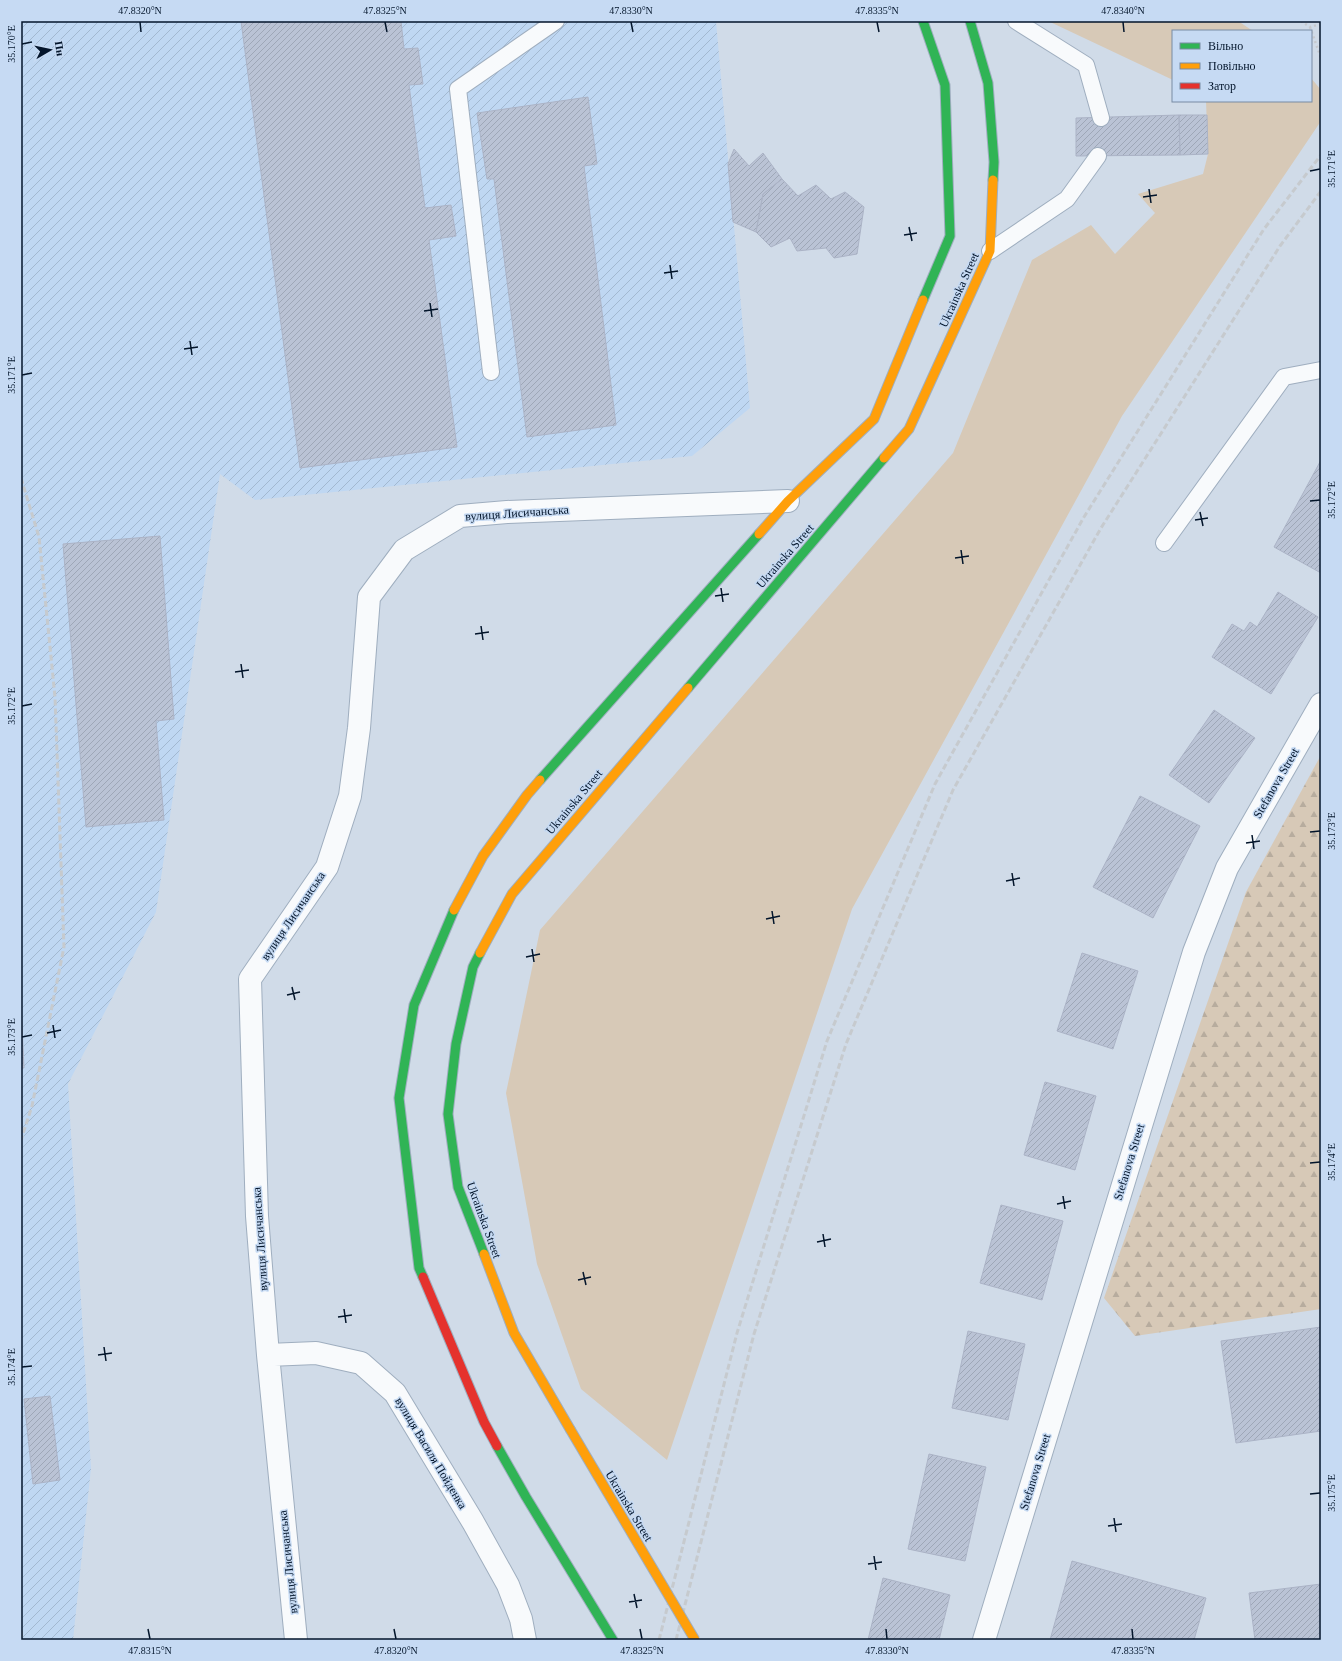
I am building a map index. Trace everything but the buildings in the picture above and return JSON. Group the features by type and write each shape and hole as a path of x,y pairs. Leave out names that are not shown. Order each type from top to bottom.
{"main road":[{"path":"613,1640 526,1497 484,1422 419,1268 399,1098 414,1005 448,920 483,856 528,795 788,501 874,419 950,236 945,85 923,21"},
{"name":"Ukrainska Street","path":"695,1640 514,1333 458,1187 448,1114 456,1044 473,967 512,894 909,429 990,251 994,162 988,82 970,21"}],"street":[{"name":"вулиця Лисичанська","path":"296,1640 268,1355 257,1216 250,979 327,867 350,796 359,728 369,597 404,550 460,516 507,512 788,501"},
{"name":"Stefanova Street","path":"984,1640 1194,952 1227,868 1321,704"},
{"name":"вулиця Василя Пойденка","path":"268,1355 316,1353 361,1363 395,1393 473,1522 508,1585 521,1619 525,1640"}],"lane":[{"path":"490,372 458,89 556,21"},
{"path":"1016,21 1086,65 1101,118"},
{"path":"990,251 1067,199 1098,156"},
{"path":"1164,543 1284,376 1321,370"}],"path":[{"path":"1301,21 1310,28 1321,24"},
{"path":"1312,33 1321,58"}],"shaded area":[{"path":"21,21 716,21 750,408 692,456 255,500 220,474 156,912 68,1084 91,1468 73,1640 21,1640"}],"green space":[{"path":"1048,21 1238,21 1252,30 1172,30 1172,80"},
{"path":"1312,79 1321,90 1321,121 1122,416 852,909 667,1460 581,1389 537,1264 506,1093 540,930 953,453 1032,260 1091,225 1115,254 1155,213 1138,194 1203,174 1208,154 1206,102 1312,102"},
{"path":"1321,755 1321,1309 1135,1336 1104,1298 1246,892"}],"railway":[{"path":"659,1640 737,1333 827,1041 935,784 1084,517 1264,229 1321,155"},
{"path":"676,1640 754,1334 846,1044 953,790 1101,528 1280,246 1321,191"},
{"path":"21,478 39,537 55,697 64,947 32,1106 21,1140"},
{"path":"21,1631 22,1640"}],"traffic: fast":[{"path":"923,21 945,85 950,236 923,300"},
{"path":"970,21 988,83 994,162 993,180"},
{"path":"688,688 884,458"},
{"path":"540,780 759,534"},
{"path":"423,1277 419,1268 399,1098 414,1005 454,910"},
{"path":"480,953 473,967 456,1044 448,1114 458,1187 484,1254"},
{"path":"497,1446 526,1497 613,1640"}],"traffic: slow":[{"path":"884,458 909,429 990,251 993,180"},
{"path":"759,534 788,501 874,419 923,300"},
{"path":"480,953 512,894 688,688"},
{"path":"454,910 483,856 527,795 540,780"},
{"path":"484,1254 514,1333 570,1429"},
{"path":"570,1429 695,1640"}],"traffic: jam":[{"path":"423,1277 484,1422 497,1446"}]}
